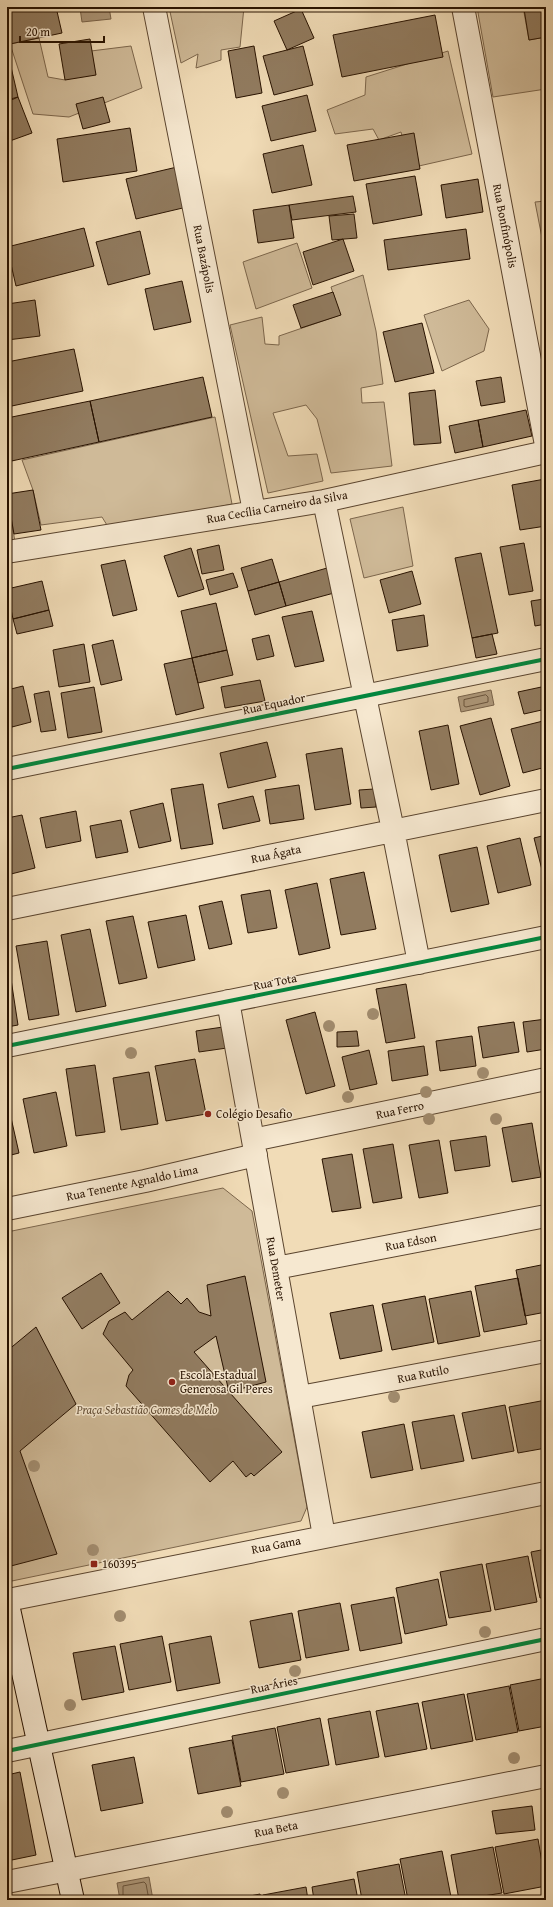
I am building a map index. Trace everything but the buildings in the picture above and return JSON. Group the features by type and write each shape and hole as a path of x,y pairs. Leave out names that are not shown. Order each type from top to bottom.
{"street":[{"name":"Rua Bazápolis","path":"154,7 254,511"},
{"name":"Rua Bonfinópolis","path":"464,7 546,446"},
{"name":"Rua Cecília Carneiro da Silva","path":"7,552 254,511 324,501 546,452"},
{"path":"324,501 393,830 419,963"},
{"name":"Rua Equador","path":"7,769 546,659"},
{"name":"Rua Ágata","path":"7,909 546,800"},
{"name":"Rua Tota","path":"7,1046 546,937"},
{"name":"Rua Demeter","path":"228,1001 324,1536"},
{"name":"Rua Ferro","path":"255,1148 546,1079"},
{"name":"Rua Tenente Agnaldo Lima","path":"7,1209 255,1148"},
{"name":"Rua Edson","path":"276,1268 546,1216"},
{"name":"Rua Rutilo","path":"300,1397 546,1351"},
{"name":"Rua Gama","path":"8,1600 546,1493"},
{"path":"8,1600 73,1900"},
{"name":"Rua Áries","path":"7,1751 546,1639"},
{"name":"Rua Beta","path":"7,1882 546,1776"}],"green space":[{"path":"169,7 244,7 240,47 221,50 221,60 196,68 198,54 181,63"},
{"path":"477,7 523,7 529,40 546,37 546,89 493,97"},
{"path":"39,38 48,77 65,80 91,51 131,46 142,88 69,117 33,114 10,44"},
{"path":"448,51 472,154 410,168 401,132 379,140 373,129 335,134 327,110 365,95 366,77"},
{"path":"546,201 546,247 544,248 535,202"},
{"path":"297,243 312,288 256,309 243,262"},
{"path":"363,275 376,331 383,384 361,388 362,403 384,402 392,466 331,473 317,419 306,405 273,413 288,456 317,454 323,481 268,493 230,325 262,317 265,344 279,345 279,336 340,315 331,287"},
{"path":"469,300 489,329 484,351 442,371 424,315"},
{"path":"215,417 232,504 110,530 102,517 41,525 33,490 22,460"},
{"path":"7,494 15,542 7,544"},
{"path":"403,507 413,566 364,578 350,519"},
{"name":"Praça Sebastião Gomes de Melo","path":"223,1188 252,1211 307,1507 301,1521 7,1582 7,1232"}],"water":[{"path":"109,7 111,19 82,22 80,8"},
{"path":"491,690 494,705 461,712 458,697"},
{"path":"149,1877 153,1900 120,1900 117,1883"}],"cycle path":[{"path":"7,769 546,659"},
{"path":"7,1046 546,937"},
{"path":"7,1751 546,1639"}],"place":[{"name":"Colégio Desafio","path":"208,1114"},
{"name":"Escola Estadual Generosa Gil Peres","path":"172,1382"},
{"name":"160395","path":"94,1564"}]}
